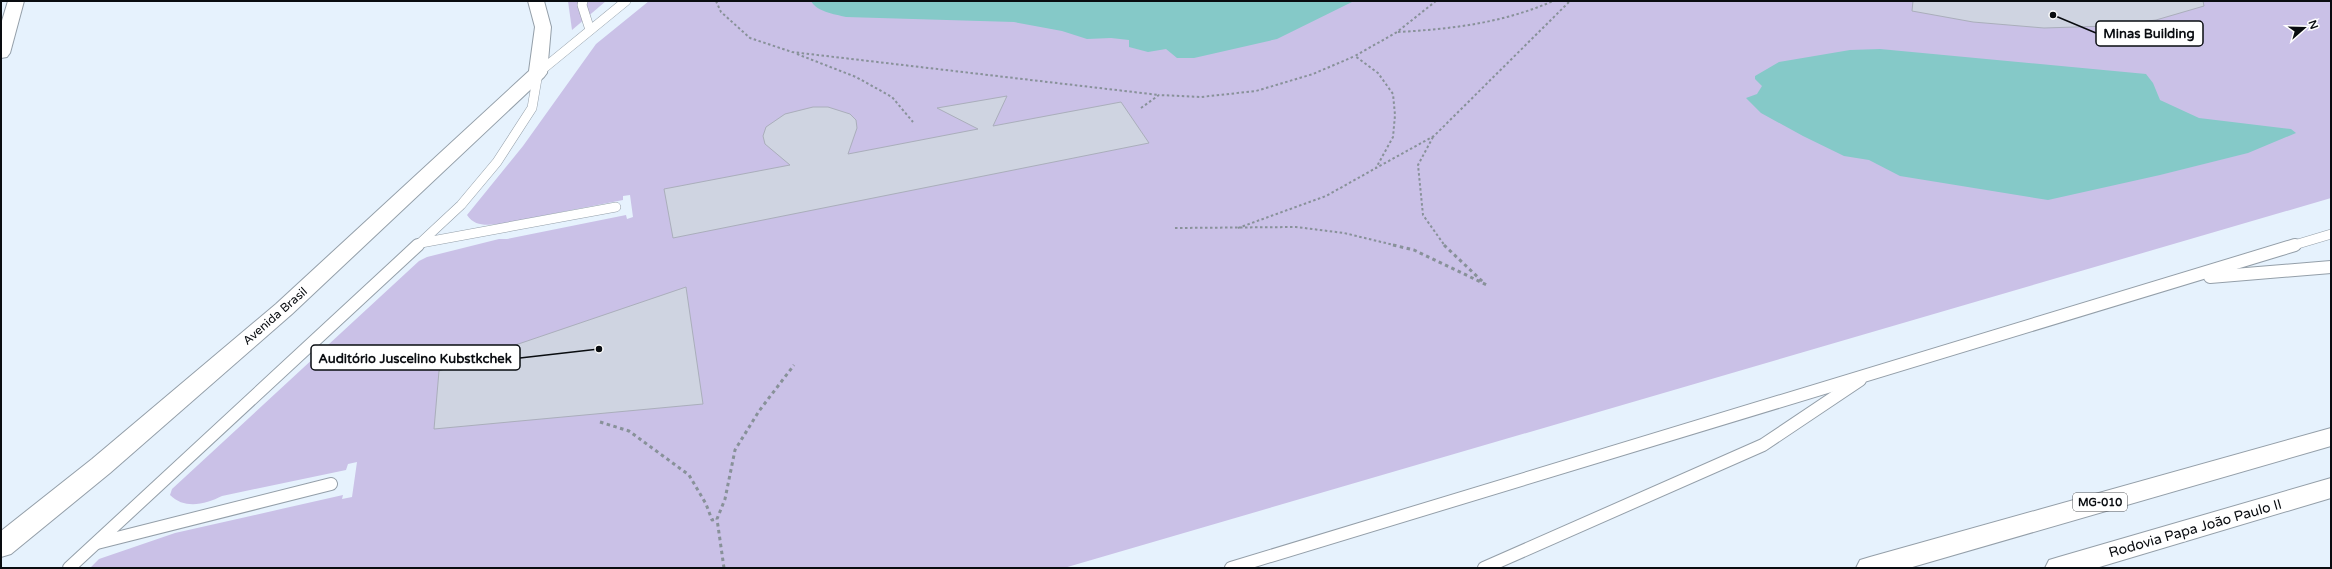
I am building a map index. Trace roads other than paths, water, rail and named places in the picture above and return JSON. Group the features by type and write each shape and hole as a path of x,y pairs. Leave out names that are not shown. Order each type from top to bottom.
{"main road":[{"path":"1,53 16,1"},
{"path":"536,1 543,27 538,73"},
{"name":"Avenida Brasil","path":"1,546 101,466 284,309 538,73"},
{"name":"MG-010","path":"1870,568 2331,437"},
{"name":"Rodovia Papa João Paulo II","path":"2059,568 2331,488"}],"lane":[{"path":"583,1 582,5 590,30"},
{"path":"69,568 421,243 460,205 497,162 532,108 538,73 626,1"},
{"path":"421,243 616,207"},
{"path":"1232,568 1871,373 2191,278 2331,234"},
{"path":"2191,278 2331,267"},
{"path":"1484,568 1763,444 1871,373"},
{"path":"96,544 331,484"}],"place":[{"name":"Minas Building","path":"2053,15"},
{"name":"Auditório Juscelino Kubstkchek","path":"599,349"}]}
